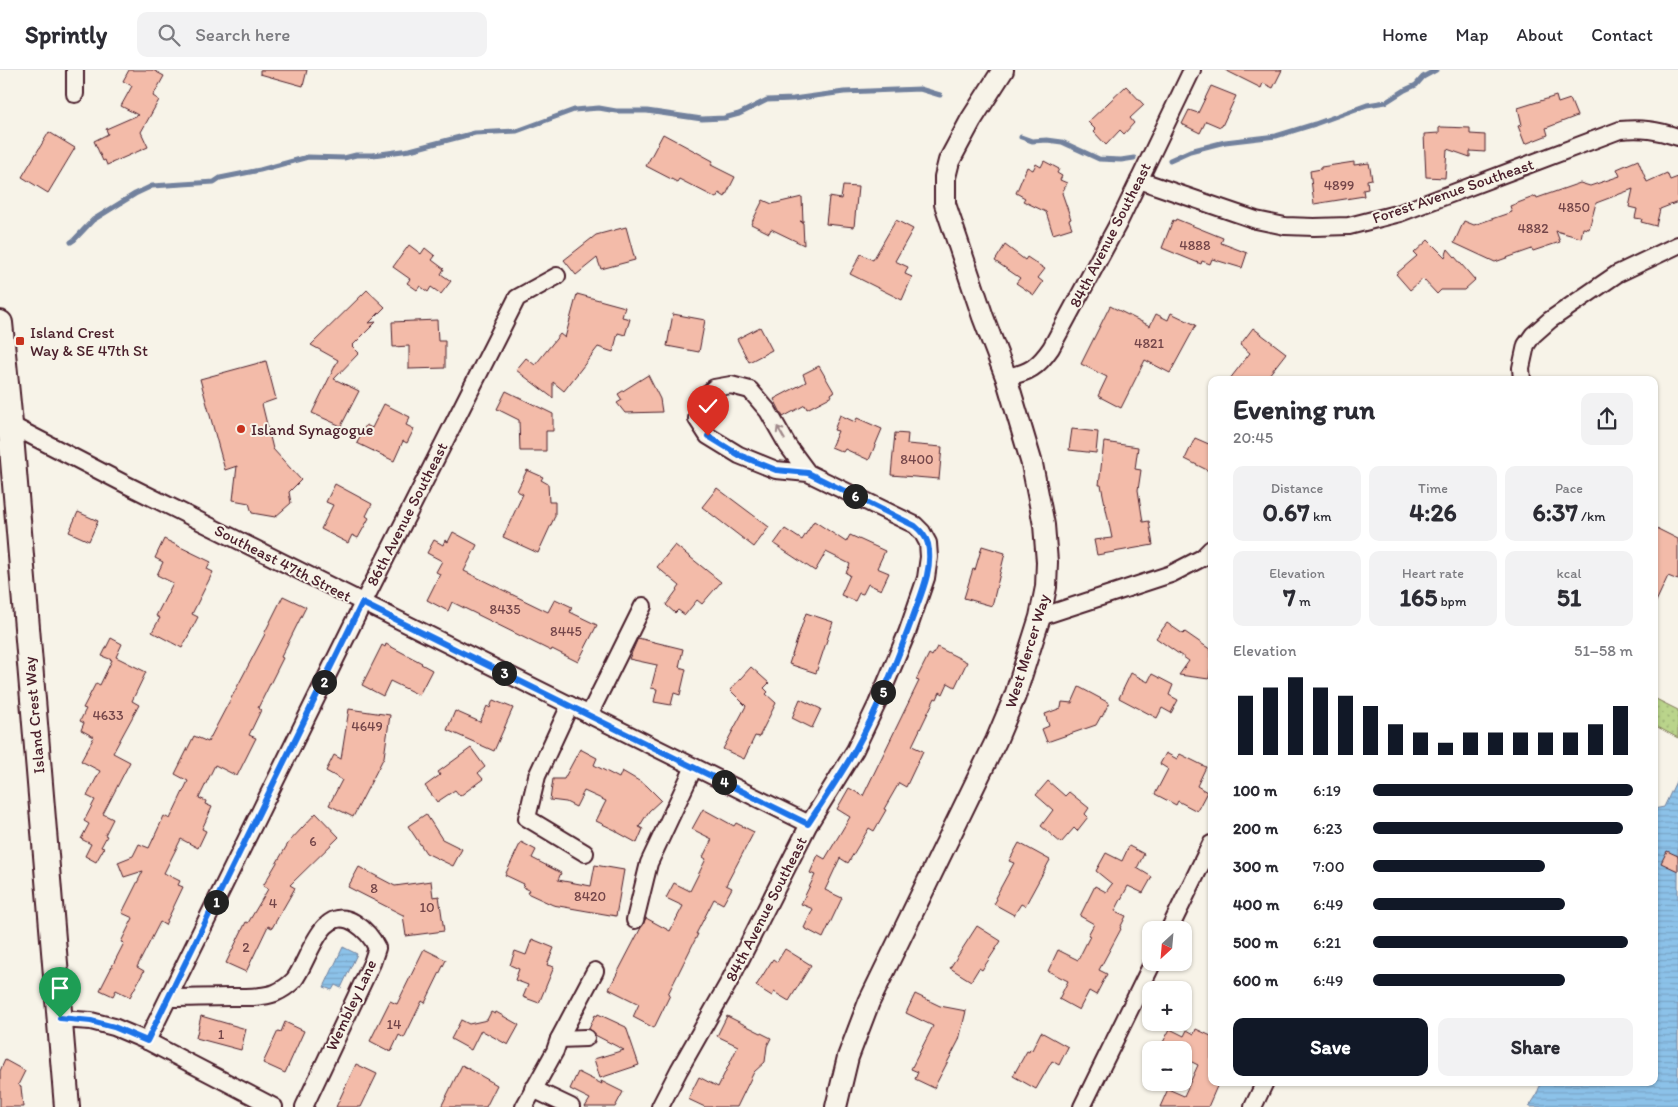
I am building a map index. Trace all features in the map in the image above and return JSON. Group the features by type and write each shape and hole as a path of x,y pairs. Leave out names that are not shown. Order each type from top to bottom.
{"main road":[{"name":"Island Crest Way","path":"0,323 5,422 67,1107"}],"street":[{"path":"75,70 75,94"},
{"name":"West Mercer Way","path":"836,1107 848,1057 861,1020 996,741 1015,696 1040,617 1046,587 1047,562 1044,525 1032,464 1006,377 945,204 945,177 949,161 971,120 1004,70"},
{"name":"84th Avenue Southeast","path":"1006,377 1021,374 1032,369 1051,348 1119,222 1192,70"},
{"name":"Forest Avenue Southeast","path":"1139,180 1256,220 1285,226 1349,226 1400,213 1620,130 1642,128 1678,137"},
{"path":"1522,376 1521,368 1526,346 1533,335 1550,320 1617,274 1678,245"},
{"name":"86th Avenue Southeast","path":"147,1041 362,603 517,298 557,276"},
{"path":"731,385 750,390 768,411 788,446 808,473 776,470 739,455 708,436 697,419 700,401 714,388 731,385"},
{"name":"Southeast 47th Street","path":"5,422 134,489 808,824"},
{"name":"84th Avenue Southeast","path":"660,1107 729,982 808,824 855,750 907,633 926,578 929,557 928,543 922,532 915,526 808,473"},
{"path":"1040,617 1171,574 1202,558 1208,552"},
{"path":"589,715 643,606"},
{"path":"570,705 537,776 527,818 585,853"},
{"path":"635,920 649,864 694,767"},
{"path":"1173,921 1208,850"},
{"name":"Wembley Lane","path":"169,998 259,996 275,993 286,987 294,979 322,928 331,921 342,918 353,922 366,931 374,940 377,948 372,963 304,1107"},
{"path":"524,1107 555,1051 559,1039 595,971"},
{"path":"1082,1107 1149,971"},
{"path":"60,1018 91,1021 114,1027 147,1041 274,1107"},
{"path":"559,1039 586,1038"},
{"path":"1253,1107 1263,1086"},
{"path":"533,1089 570,1107"}],"green space":[{"path":"1658,700 1678,710 1678,738 1658,727"}],"water":[{"path":"1678,777 1678,1107 1529,1107 1540,1086 1658,1086 1658,808 1664,807"},
{"path":"343,947 357,954 341,988 335,985 332,990 324,987"}],"building":[{"path":"129,70 153,70 164,76 153,96 159,100 141,132 148,147 107,165 105,160 103,161 94,141 108,134 106,129 138,115 121,106 132,86 123,81"},
{"path":"260,70 307,70 303,86 260,74"},
{"path":"1225,70 1282,70 1273,88 1263,83 1261,88"},
{"path":"1126,86 1144,105 1130,118 1134,123 1124,134 1120,130 1106,145 1088,122"},
{"path":"1211,86 1236,96 1222,126 1220,127 1206,121 1200,133 1182,124 1189,110 1198,113"},
{"path":"1556,96 1558,103 1570,99 1577,116 1546,128 1548,135 1525,144 1518,126 1522,125 1518,108"},
{"path":"1439,128 1470,128 1470,134 1485,135 1485,152 1470,151 1470,157 1447,149 1445,178 1426,177 1424,134 1439,133"},
{"path":"49,132 75,148 48,193 22,177"},
{"path":"663,134 713,161 711,165 735,177 725,197 719,193 716,198 679,179 677,182 646,166"},
{"path":"1638,160 1647,182 1667,173 1670,180 1678,177 1678,202 1660,209 1656,226 1641,222 1642,219 1635,218 1637,209 1629,207 1633,189 1596,203 1589,229 1583,228 1581,238 1556,231 1560,242 1533,251 1532,249 1495,262 1454,243 1464,221 1474,225 1512,212 1510,206 1536,196 1537,198 1580,183 1590,186 1620,176 1617,169"},
{"path":"1044,161 1059,169 1057,173 1062,176 1060,180 1067,183 1062,193 1071,219 1069,220 1072,228 1053,234 1046,212 1023,201 1025,198 1016,193 1027,167 1033,170 1036,164 1041,167"},
{"path":"1354,162 1354,165 1369,163 1372,179 1367,180 1368,189 1363,190 1364,196 1314,204 1310,171 1321,169 1321,167"},
{"path":"843,186 858,187 854,227 826,224 829,197 841,199"},
{"path":"802,197 803,222 800,221 803,223 804,245 771,229 769,233 751,224 763,200 772,204"},
{"path":"1176,219 1223,238 1221,243 1247,253 1242,268 1212,259 1210,264 1202,261 1201,264 1162,248 1173,220 1175,221"},
{"path":"896,220 913,229 895,261 908,267 905,274 912,277 902,300 850,274 861,254 873,260"},
{"path":"626,227 635,260 601,269 597,258 576,275 564,260 596,235"},
{"path":"1428,240 1445,257 1448,249 1475,280 1464,290 1441,290 1437,294 1423,279 1410,290 1396,274 1417,256 1414,253"},
{"path":"409,245 421,254 425,248 435,256 432,260 444,269 441,274 451,281 441,294 431,287 428,292 420,286 417,290 407,283 410,279 393,267"},
{"path":"1005,245 1025,260 1027,257 1045,269 1038,278 1043,282 1034,295 1016,283 1020,278 995,261"},
{"path":"367,290 385,307 369,323 376,322 352,346 359,353 334,379 359,391 341,426 312,413 338,360 311,345"},
{"path":"577,294 625,307 622,317 630,319 625,335 618,333 613,352 598,347 564,391 553,382 553,398 516,370 526,358 535,365 560,334 565,338"},
{"path":"1110,306 1150,326 1156,314 1168,320 1171,313 1196,325 1170,373 1145,360 1121,408 1098,396 1107,377 1081,364"},
{"path":"673,314 705,320 699,352 667,346"},
{"path":"437,320 438,341 445,341 445,368 409,369 409,346 393,347 392,322"},
{"path":"760,327 772,350 749,362 737,339"},
{"path":"1253,328 1286,353 1268,376 1232,376 1250,353 1240,345"},
{"name":"Island Synagogue","path":"266,361 276,399 262,404 273,449 301,480 289,492 291,503 275,517 252,513 249,503 233,500 237,466 225,470 200,379"},
{"path":"819,366 834,392 831,394 832,396 807,409 805,405 783,417 774,399 806,382 803,374"},
{"path":"648,375 660,399 662,412 625,413 617,403 622,400 618,394"},
{"path":"506,391 553,414 553,431 546,431 546,451 520,451 519,420 497,409"},
{"path":"384,404 410,417 406,425 414,429 407,443 403,441 394,461 357,443 366,425 372,428"},
{"path":"840,415 855,422 857,418 882,429 869,460 845,449 843,452 831,447 838,431 834,430"},
{"path":"1072,429 1098,432 1096,453 1069,450"},
{"path":"895,433 908,434 907,444 942,447 939,479 891,475"},
{"path":"1195,438 1208,444 1208,470 1185,459"},
{"path":"1104,442 1138,447 1135,469 1141,470 1138,490 1143,522 1149,521 1153,545 1097,555 1094,540 1112,538 1101,485 1099,485"},
{"path":"527,470 543,477 541,480 548,484 549,502 555,502 555,516 538,553 503,537 523,494 517,491"},
{"path":"335,484 372,504 366,516 369,518 358,538 352,535 348,543 321,529 333,505 326,502"},
{"path":"717,488 769,527 754,547 702,507"},
{"path":"78,512 98,521 89,541 69,532"},
{"path":"814,521 846,542 850,535 885,551 877,568 889,573 881,590 868,584 863,594 859,593 855,601 841,595 850,575 846,573 850,564 826,552 815,571 774,544 785,529 802,540"},
{"path":"1658,529 1678,539 1678,580 1668,576 1658,597"},
{"path":"453,532 477,545 464,571 548,612 555,599 572,607 570,612 597,625 578,662 552,649 551,651 452,602 448,611 427,600 440,574 436,572 442,561 427,553 434,540 443,545 445,540 448,542"},
{"path":"164,539 211,562 207,569 213,572 192,614 198,617 182,648 152,632 160,618 156,616 173,583 157,575 163,562 155,558"},
{"path":"675,545 721,582 702,604 697,600 685,615 678,610 675,613 666,605 680,586 657,567"},
{"path":"982,546 1005,553 992,606 964,598"},
{"path":"283,596 306,607 258,708 261,710 249,735 256,738 237,776 215,765 199,798 206,801 205,804 212,807 202,829 206,831 198,848 181,839 164,873 180,881 178,885 183,887 165,925 160,922 137,967 144,971 130,997 116,990 113,996 100,990 124,943 121,942 133,918 122,913 143,871 124,877 118,862 133,856 139,844 149,848 164,816 170,819 188,781 175,774 194,736 208,742"},
{"path":"806,613 833,622 816,673 789,664"},
{"path":"1167,623 1183,634 1185,632 1208,648 1208,679 1179,675 1189,661 1156,638"},
{"path":"111,638 122,644 116,657 146,672 132,701 139,705 113,753 130,762 103,814 113,819 101,847 104,848 96,862 85,856 91,844 81,839 89,824 84,821 95,800 87,796 100,771 81,761 94,737 81,730 84,723 80,721 86,709 83,708 96,683 100,685 112,660 102,656"},
{"path":"638,638 683,649 679,667 686,669 680,695 674,693 671,705 654,702 657,689 651,688 657,665 629,659"},
{"path":"386,644 432,670 419,695 390,681 383,696 362,685 382,645 385,647"},
{"path":"937,647 967,662 955,687 948,683 943,694 940,692 937,699 935,698 912,746 923,751 906,787 899,783 874,831 869,828 848,863 840,858 825,890 842,898 823,938 804,928 813,909 801,904 815,875 810,873 818,855 825,859 850,817 837,809 849,788 863,796 919,681 916,680 929,654 932,656"},
{"path":"751,667 769,683 764,688 768,692 766,694 776,703 759,737 755,736 744,759 723,749 746,706 730,690"},
{"path":"1131,673 1148,682 1152,674 1173,685 1169,695 1178,700 1171,713 1162,708 1157,718 1119,698"},
{"path":"1079,687 1109,703 1102,717 1096,725 1047,742 1042,729 1049,726 1045,714 1061,708 1062,702 1072,703"},
{"path":"800,699 821,709 812,728 792,718"},
{"path":"493,700 513,708 494,751 447,730 455,711 480,722 487,706 490,708"},
{"path":"349,709 390,715 384,757 353,817 329,805 342,780 326,771 334,755 341,759"},
{"path":"471,748 485,767 478,773 483,779 460,796 455,790 437,802 425,786 440,775 438,772"},
{"path":"580,749 597,758 594,765 619,778 622,771 646,785 661,800 649,811 639,827 643,829 637,843 596,821 606,801 584,791 576,807 566,802 550,800 553,779 564,779"},
{"path":"1166,753 1177,759 1180,754 1206,767 1197,786 1207,792 1197,811 1178,801 1176,805 1155,794 1168,769 1160,764"},
{"path":"1048,781 1065,796 1069,792 1089,808 1085,814 1088,817 1077,831 1074,828 1061,843 1041,826 1053,810 1036,795"},
{"path":"703,809 734,826 736,823 754,832 726,885 732,888 723,904 714,899 668,994 670,995 654,1028 633,1017 639,1004 609,989 646,918 670,931 683,906 666,898 674,883 690,891 706,859 703,857 712,839 692,829"},
{"path":"316,813 339,837 290,885 295,888 272,928 268,926 246,972 226,963 246,922 248,923 268,889 263,886 289,842"},
{"path":"426,814 442,839 462,849 453,866 426,853 408,826"},
{"path":"521,842 536,850 532,858 561,873 558,880 591,886 595,865 624,870 616,916 553,905 527,893 529,890 523,887 524,884 505,875"},
{"path":"1019,843 1050,860 1025,906 1021,904 1014,915 994,904 997,899 995,898 1014,863 1009,861"},
{"path":"1129,846 1144,854 1137,868 1152,877 1143,893 1128,886 1115,911 1126,916 1099,970 1107,974 1096,995 1089,991 1079,1010 1059,999 1068,981 1048,971 1058,950 1078,960 1094,924 1080,916 1095,886 1106,892 1112,884 1096,871 1106,853 1122,861"},
{"path":"1667,851 1678,856 1678,871 1661,863"},
{"path":"359,867 395,886 431,881 433,897 439,896 444,931 406,936 403,915 348,887"},
{"path":"977,926 1001,941 982,970 979,968 971,981 950,968"},
{"path":"532,939 554,948 547,965 554,967 539,1003 523,997 528,985 515,980 519,969 510,965 515,951 526,955"},
{"path":"424,949 446,960 425,1003 422,1001 404,1038 399,1035 391,1052 370,1041 390,1001 397,1004"},
{"path":"785,949 811,965 789,1001 774,992 772,996 756,986 773,959 777,962"},
{"path":"915,994 940,1006 966,1011 959,1040 934,1088 915,1079 918,1072 911,1069 933,1026 906,1013"},
{"path":"491,1012 495,1014 496,1012 519,1025 508,1045 481,1030 471,1050 451,1039 461,1020 469,1024 487,1020"},
{"path":"598,1014 626,1027 639,1065 600,1078 594,1059 624,1050 595,1035 589,1029 595,1015 597,1016"},
{"path":"201,1016 246,1029 241,1050 196,1038"},
{"path":"727,1016 771,1038 767,1046 765,1062 754,1072 737,1107 705,1107 688,1099 699,1077 718,1087 738,1046 717,1036"},
{"path":"285,1022 304,1031 285,1073 263,1063 278,1031 281,1032"},
{"path":"1196,1029 1208,1035 1208,1086 1217,1086 1208,1107 1160,1107 1167,1091 1173,1091 1184,1096 1186,1091 1192,1091 1192,1078 1198,1065 1192,1062 1192,1041 1164,1041 1169,1031 1174,1031 1184,1036 1186,1031 1194,1034"},
{"path":"1041,1032 1068,1047 1059,1065 1052,1061 1036,1089 1013,1076 1027,1051 1032,1050"},
{"path":"5,1060 25,1071 18,1085 21,1087 23,1107 0,1107 0,1071"},
{"path":"356,1064 377,1074 361,1107 336,1107"},
{"path":"462,1065 497,1085 486,1107 441,1107"},
{"path":"578,1072 623,1092 615,1107 585,1107 590,1099 570,1089"}],"waterway":[{"path":"1170,160 1190,151 1225,142 1276,136 1367,105 1386,102 1416,85 1423,77 1436,70"},
{"path":"71,242 93,220 135,194 152,186 214,182 220,178 260,170 308,157 344,158 356,155 373,155 410,150 475,133 517,131 574,110 599,108 616,111 647,111 702,119 724,118 739,114 767,100 793,99 844,92 920,89 940,95"},
{"path":"1021,137 1032,141 1062,142 1099,159 1121,160 1134,158"}],"place":[{"name":"Island Crest Way & SE 47th St","path":"20,341"},
{"name":"Island Synagogue","path":"241,429"}],"route":[{"path":"60,1018 91,1021 114,1027 147,1041 362,603 808,824 855,750 877,704 907,633 926,578 929,557 928,543 922,532 915,526 808,473 776,470 739,455 708,436"}]}
